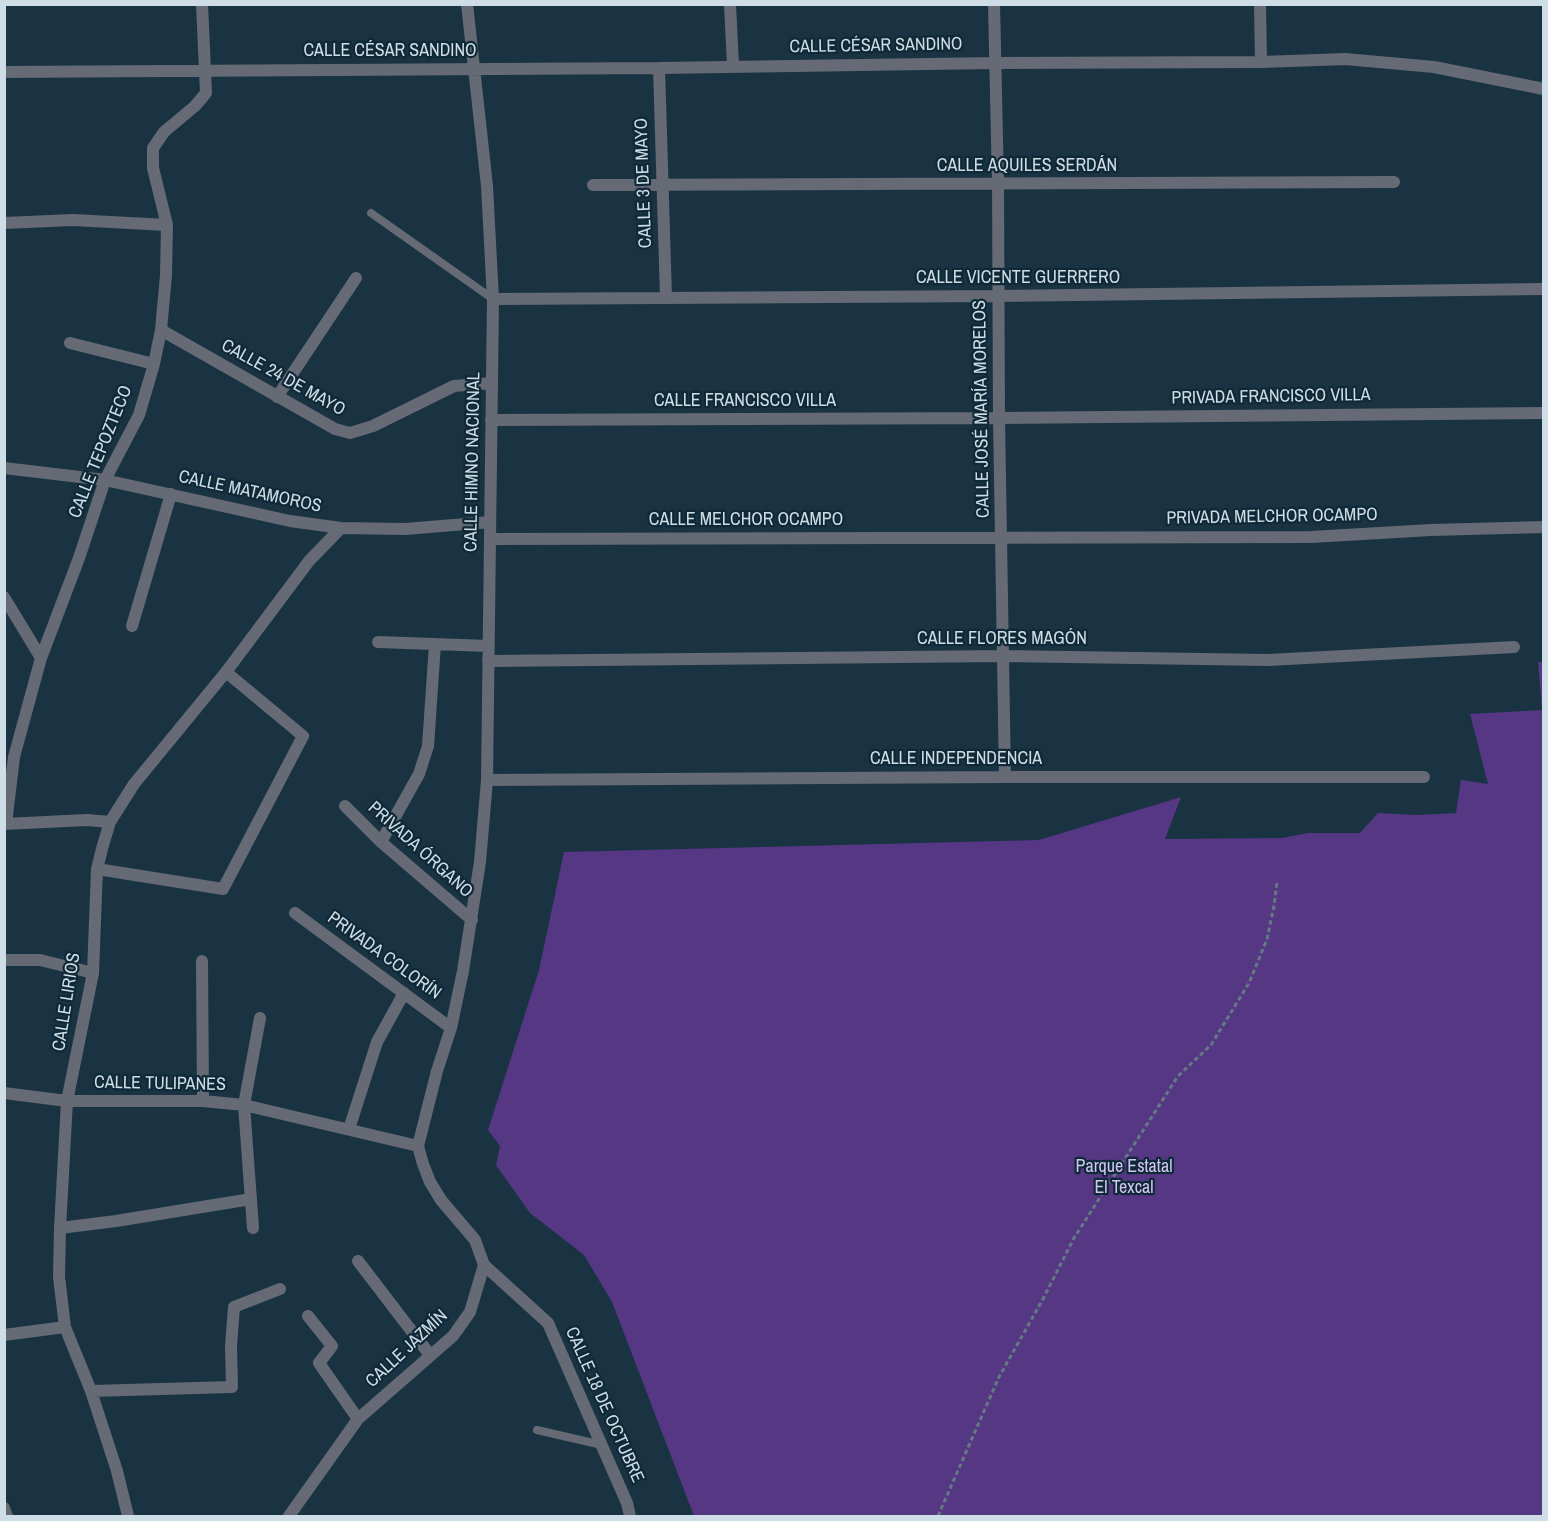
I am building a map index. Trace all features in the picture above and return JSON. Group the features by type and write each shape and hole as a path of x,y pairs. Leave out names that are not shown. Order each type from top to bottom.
{"street":[{"path":"202,4 206,70"},
{"name":"CALLE HIMNO NACIONAL","path":"467,4 487,186 493,298 487,780 472,920"},
{"path":"730,4 733,66"},
{"name":"CALLE JOSÉ MARÍA MORELOS","path":"994,4 1005,777"},
{"path":"1260,4 1260,62"},
{"name":"CALLE CÉSAR SANDINO","path":"4,72 659,68 1260,62 1345,59 1434,67 1544,89"},
{"name":"CALLE 3 DE MAYO","path":"659,68 666,297"},
{"name":"CALLE TEPOZTECO","path":"5,824 14,757 41,658 79,558 105,480 139,415 154,364 161,330 166,275 167,225 153,168 153,148 164,132 195,106 206,93 206,70"},
{"name":"CALLE AQUILES SERDÁN","path":"593,185 1394,182"},
{"path":"4,223 73,220 167,225"},
{"path":"277,397 357,278"},
{"name":"CALLE VICENTE GUERRERO","path":"493,298 999,296 1544,289"},
{"name":"CALLE 24 DE MAYO","path":"161,330 335,429 350,433 373,426 454,386 492,383"},
{"path":"70,343 154,364"},
{"name":"PRIVADA FRANCISCO VILLA","path":"999,418 1544,413"},
{"name":"CALLE FRANCISCO VILLA","path":"491,420 999,418"},
{"name":"CALLE MATAMOROS","path":"4,468 105,480 290,521 341,528 405,529 490,522"},
{"path":"132,626 171,494"},
{"name":"PRIVADA MELCHOR OCAMPO","path":"1002,537 1311,537 1431,530 1544,527"},
{"name":"CALLE LIRIOS","path":"128,1516 117,1471 91,1391 65,1327 59,1277 67,1101 93,973 97,869 110,822 134,784 226,672 309,561 341,528"},
{"name":"CALLE MELCHOR OCAMPO","path":"490,539 1002,537"},
{"path":"4,597 41,658"},
{"path":"378,642 489,646"},
{"path":"381,842 419,774 428,747 435,644"},
{"name":"CALLE FLORES MAGÓN","path":"488,660 1004,656 1268,660 1514,647"},
{"path":"97,869 223,889 303,736 226,672"},
{"name":"CALLE INDEPENDENCIA","path":"487,780 1424,777"},
{"name":"PRIVADA ÓRGANO","path":"345,806 381,842 472,920"},
{"path":"5,824 87,820 110,822"},
{"name":"PRIVADA COLORÍN","path":"295,913 451,1028"},
{"path":"472,920 451,1028 437,1071 418,1146 430,1182 441,1200 475,1240 484,1265"},
{"path":"4,960 40,960 93,973"},
{"path":"202,961 203,1101"},
{"path":"349,1129 376,1042 404,993"},
{"path":"253,1228 244,1105 260,1018"},
{"name":"CALLE TULIPANES","path":"4,1093 67,1101 203,1101 244,1105 418,1146"},
{"path":"60,1228 251,1199"},
{"path":"358,1261 430,1355"},
{"name":"CALLE JAZMÍN","path":"289,1516 358,1419 453,1336 470,1312 484,1265"},
{"name":"CALLE 18 DE OCTUBRE","path":"484,1265 548,1323 627,1503 630,1516"},
{"path":"91,1391 232,1387 231,1346 234,1307 280,1289"},
{"path":"308,1316 333,1346 319,1363 358,1419"},
{"path":"4,1335 65,1327"},
{"path":"4,1508 7,1516"}],"lane":[{"path":"371,213 493,298"},
{"path":"537,1430 602,1445"}],"path":[{"path":"938,1516 999,1377 1074,1238 1178,1076 1211,1045 1250,983 1267,939 1276,882"}],"green space":[{"name":"Parque Estatal El Texcal","path":"1538,662 1544,662 1543,1516 694,1516 612,1302 584,1255 530,1213 496,1165 500,1146 488,1130 539,970 564,852 1039,840 1181,797 1165,839 1282,838 1308,833 1360,833 1378,813 1418,815 1456,813 1461,780 1488,784 1470,714 1542,710"}]}
